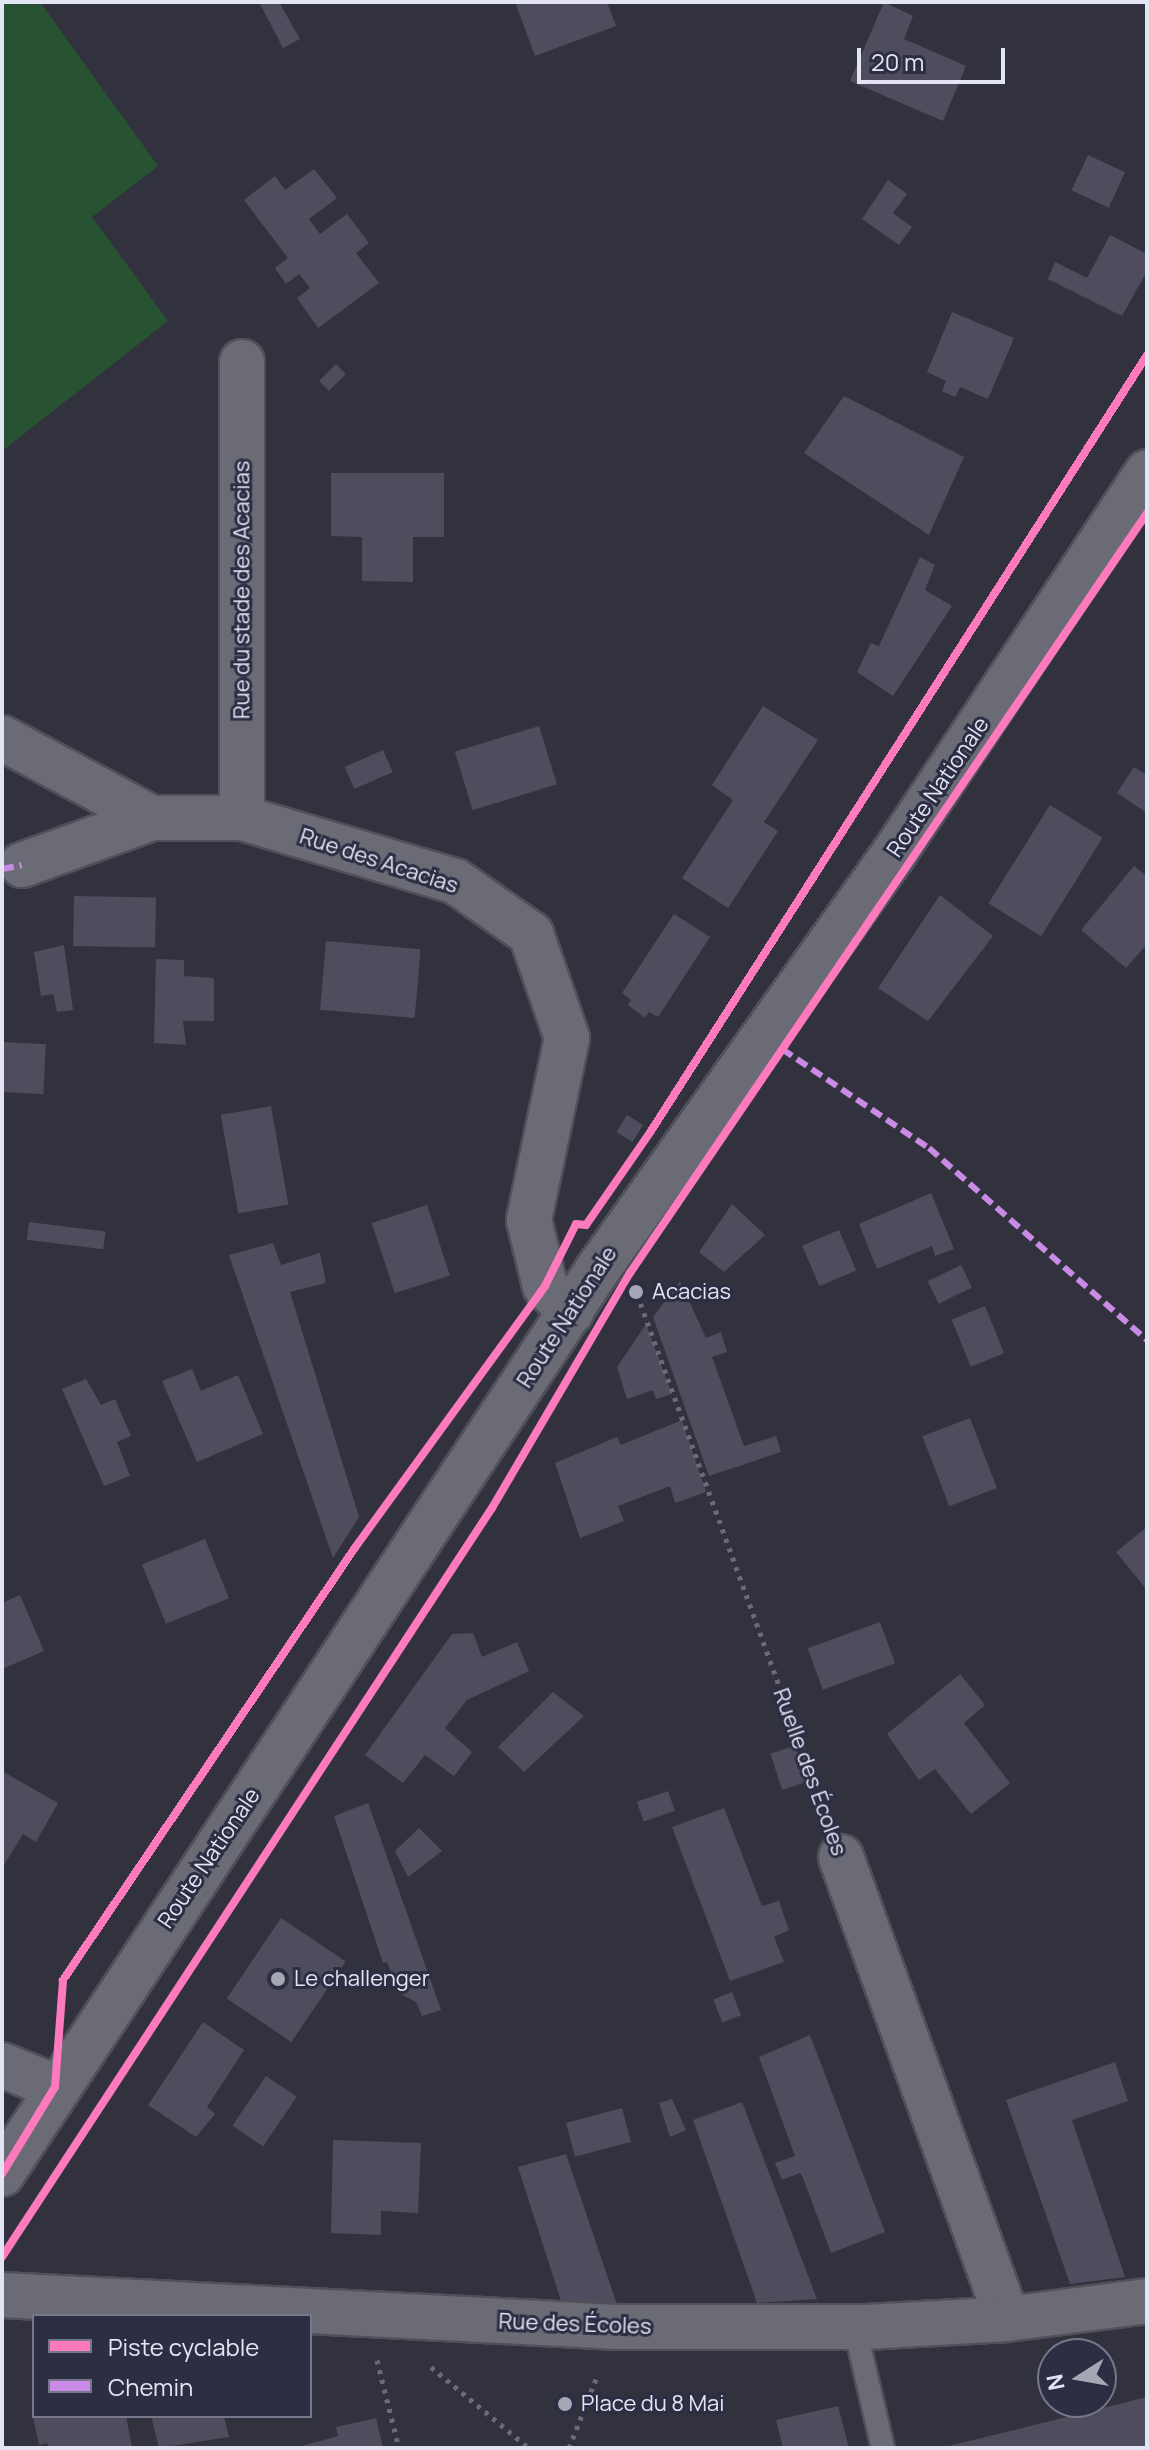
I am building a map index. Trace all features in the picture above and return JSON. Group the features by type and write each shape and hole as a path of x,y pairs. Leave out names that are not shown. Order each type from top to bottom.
{"street":[{"name":"Rue du stade des Acacias","path":"242,362 242,818"},
{"name":"Route Nationale","path":"2,2174 55,2087 629,1223 895,852 1147,472"},
{"name":"Rue des Acacias","path":"2,738 152,818"},
{"name":"Rue des Acacias","path":"22,865 152,818 242,818 455,881 531,934 567,1038 529,1220 545,1286 571,1312"},
{"name":"Ruelle des Écoles","path":"841,1857 1007,2319"},
{"path":"2,2065 55,2087"},
{"name":"Rue des Écoles","path":"4,2298 617,2327 855,2328 1007,2319 1147,2301"}],"lane":[{"path":"855,2328 883,2448"}],"path":[{"path":"365,2313 399,2448"},
{"path":"569,2448 617,2327"},
{"path":"424,2361 529,2448"}],"green space":[{"path":"2,2 40,2 158,166 92,217 168,321 2,451"}],"building":[{"path":"279,2 300,39 283,48 260,4"},
{"path":"515,2 607,2 616,26 535,56"},
{"path":"884,2 913,16 904,39 966,66 943,121 850,81"},
{"path":"1088,155 1125,172 1109,208 1072,190"},
{"path":"314,169 337,198 309,219 320,234 347,214 369,243 356,253 379,283 318,328 297,298 310,288 299,274 286,284 275,268 288,258 244,200 275,176 285,190"},
{"path":"888,180 907,194 893,213 912,227 899,245 862,219"},
{"path":"1110,235 1147,254 1147,271 1122,316 1048,279 1055,262 1087,278"},
{"path":"952,312 1014,338 988,399 960,387 955,397 942,391 946,381 927,372"},
{"path":"336,364 346,374 329,391 319,381"},
{"path":"844,396 964,457 929,535 804,453"},
{"path":"331,473 444,473 444,537 413,537 413,582 362,581 362,537 331,536"},
{"path":"920,557 935,565 925,590 952,606 893,696 857,672 871,643 879,646"},
{"path":"763,706 818,740 764,822 778,831 728,908 682,878 733,800 712,785"},
{"path":"539,726 557,784 473,810 455,752"},
{"path":"383,750 393,772 354,789 345,767"},
{"path":"1134,767 1147,775 1147,813 1117,793"},
{"path":"1050,805 1103,838 1041,936 989,903"},
{"path":"1134,866 1147,876 1147,944 1126,968 1081,930"},
{"path":"940,895 993,936 928,1021 878,988"},
{"path":"74,896 156,897 155,947 73,946"},
{"path":"674,914 710,937 658,1017 649,1012 645,1018 628,1005 631,1000 622,993"},
{"path":"326,941 421,949 415,1018 320,1010"},
{"path":"64,945 73,1010 57,1012 53,994 41,996 34,952"},
{"path":"156,959 184,960 184,976 214,978 214,1021 183,1021 186,1045 154,1043"},
{"path":"2,1042 46,1044 43,1094 2,1092"},
{"path":"271,1106 288,1204 238,1213 221,1115"},
{"path":"627,1115 643,1125 633,1142 616,1132"},
{"path":"931,1193 954,1249 935,1256 932,1246 877,1269 859,1224"},
{"path":"732,1204 765,1235 724,1272 699,1252"},
{"path":"427,1205 450,1275 395,1293 372,1223"},
{"path":"29,1222 105,1231 103,1249 27,1240"},
{"path":"839,1230 856,1271 819,1286 802,1246"},
{"path":"273,1243 281,1265 320,1253 326,1283 290,1292 359,1517 333,1558 229,1255"},
{"path":"961,1265 972,1287 939,1304 928,1281"},
{"path":"680,1281 706,1338 721,1332 727,1352 712,1357 744,1446 776,1436 781,1452 709,1476 653,1317"},
{"path":"985,1306 1004,1353 971,1367 952,1319"},
{"path":"646,1324 672,1394 656,1399 653,1390 627,1399 617,1367"},
{"path":"192,1369 201,1391 238,1375 263,1434 197,1462 162,1381"},
{"path":"86,1379 101,1405 115,1399 131,1436 117,1442 130,1476 104,1486 62,1389"},
{"path":"970,1418 997,1488 949,1506 922,1436"},
{"path":"682,1420 706,1492 675,1503 670,1486 618,1506 624,1521 580,1538 555,1463 617,1437 621,1445"},
{"path":"1147,1527 1147,1590 1116,1552"},
{"path":"205,1539 229,1598 166,1624 142,1564"},
{"path":"20,1595 44,1651 2,1669 2,1603"},
{"path":"880,1622 895,1663 823,1690 808,1648"},
{"path":"473,1633 482,1657 517,1642 529,1671 467,1700 445,1728 472,1752 454,1776 425,1755 403,1783 365,1755 452,1634"},
{"path":"960,1674 985,1705 964,1723 1010,1783 971,1814 935,1769 919,1780 887,1734"},
{"path":"553,1692 584,1716 524,1772 498,1747"},
{"path":"797,1745 809,1781 782,1790 770,1754"},
{"path":"2,1771 58,1803 36,1842 23,1834 2,1868"},
{"path":"668,1791 675,1811 644,1822 637,1802"},
{"path":"368,1803 441,2010 422,2016 416,2002 399,1993 387,1962 383,1963 334,1816"},
{"path":"724,1808 762,1906 779,1901 789,1930 774,1937 784,1962 730,1981 672,1827"},
{"path":"419,1828 442,1851 408,1877 395,1851"},
{"path":"281,1918 346,1962 291,2042 227,1998"},
{"path":"732,1992 741,2015 722,2023 713,1999"},
{"path":"203,2022 244,2050 207,2107 215,2114 196,2137 148,2105"},
{"path":"810,2035 885,2232 831,2253 800,2173 782,2180 775,2163 795,2156 759,2057"},
{"path":"1115,2062 1128,2101 1072,2120 1125,2277 1070,2284 1006,2100"},
{"path":"266,2076 297,2097 263,2146 232,2126"},
{"path":"672,2099 686,2130 670,2137 659,2103"},
{"path":"742,2102 817,2299 757,2303 693,2120"},
{"path":"622,2108 631,2142 575,2157 566,2123"},
{"path":"333,2140 421,2143 418,2213 381,2211 381,2235 331,2233"},
{"path":"566,2154 617,2304 562,2304 518,2167"},
{"path":"1147,2397 1147,2448 945,2448 1062,2418 1117,2418 1117,2404"},
{"path":"838,2406 849,2448 783,2448 776,2420"},
{"path":"33,2418 126,2418 132,2448 49,2448 47,2443 39,2445"},
{"path":"152,2418 224,2418 229,2437 159,2448"},
{"path":"376,2418 383,2448 295,2448 338,2436 336,2427"}],"marked path":[{"path":"2,869 22,865"},
{"path":"782,1049 929,1148 1147,1340"}],"cycle path":[{"path":"2,2174 55,2087 63,1980 354,1549 545,1286 576,1224 586,1225 651,1131 1147,355"},
{"path":"2,2257 492,1508 630,1273 1147,513"}],"place":[{"name":"Acacias","path":"636,1292"},
{"name":"Le challenger","path":"278,1979"},
{"name":"Place du 8 Mai","path":"565,2404"}]}
